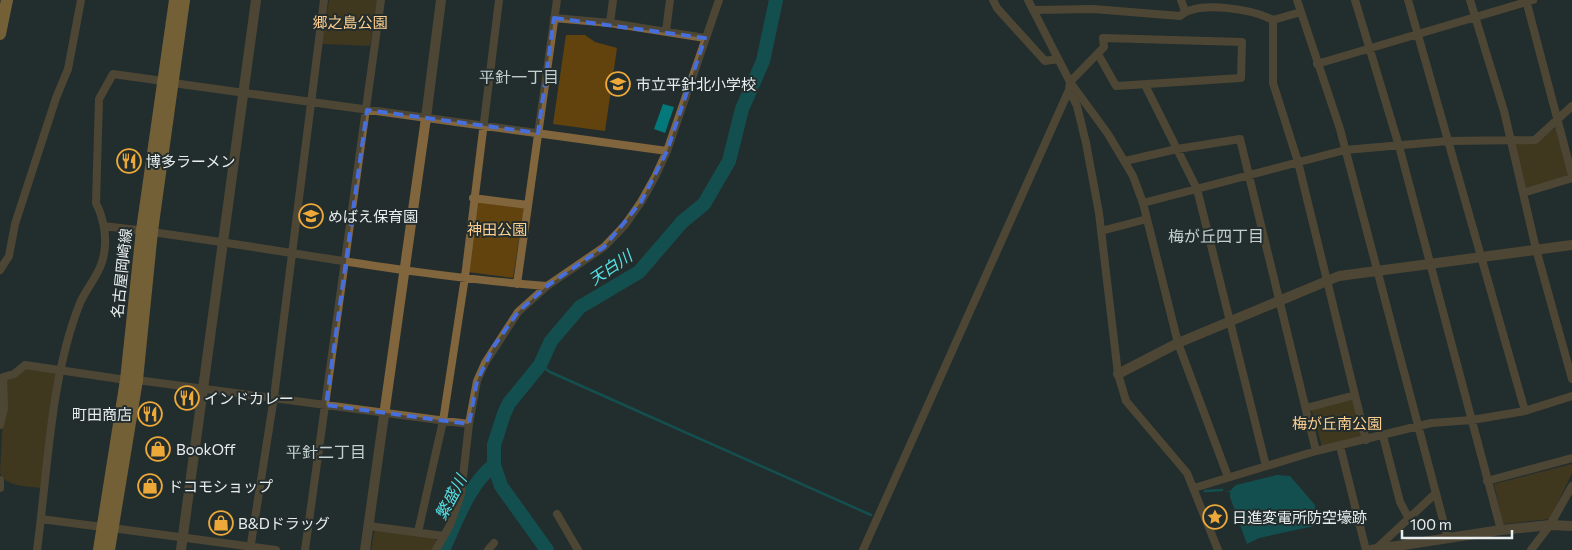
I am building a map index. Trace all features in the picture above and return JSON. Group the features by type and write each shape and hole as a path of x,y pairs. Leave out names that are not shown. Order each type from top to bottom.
{"main road":[{"path":"0,34 7,0"},
{"name":"名古屋岡崎線","path":"168,82 175,0"},
{"name":"名古屋岡崎線","path":"99,550 107,527 131,380 147,230 168,82 184,0"},
{"name":"名古屋岡崎線","path":"107,527 109,550"}],"street":[{"path":"0,270 8,256 15,224 56,98 68,69 81,0"},
{"path":"181,550 256,0"},
{"path":"250,548 274,397 324,0"},
{"path":"305,550 381,0"},
{"path":"365,550 406,269 441,0"},
{"path":"418,532 443,421 465,277 473,198 484,126 499,0"},
{"path":"517,284 557,0"},
{"path":"610,23 613,0"},
{"path":"666,31 670,0"},
{"path":"436,550 444,536 461,494 469,424 477,381 494,346 518,312 547,286 604,247 625,225 655,177 666,151 718,0"},
{"path":"993,0 997,8 1045,61 1057,59"},
{"path":"1028,0 1069,86 1077,106 1086,142 1101,231 1118,374 1126,400 1173,455 1194,488 1218,550"},
{"path":"1182,0 1185,11"},
{"path":"1298,0 1346,150 1448,539"},
{"path":"1355,0 1399,146 1501,530"},
{"path":"1408,0 1525,412"},
{"path":"1470,0 1511,140 1536,250 1572,379"},
{"path":"1317,64 1529,1 1572,177 1523,193"},
{"path":"1033,10 1093,9 1180,16 1185,11 1202,7 1248,9 1273,20 1301,12"},
{"path":"554,18 610,23 705,38"},
{"path":"1273,20 1274,83 1298,162 1366,440"},
{"path":"863,550 1069,86 1104,47 1103,38 1242,42 1241,78 1116,86 1098,54"},
{"path":"37,550 62,370 80,302 102,263 105,242 104,226 102,215 96,203 99,99 114,74 666,151"},
{"path":"1145,85 1198,189 1266,466"},
{"path":"1069,86 1125,161 1143,203 1178,343 1228,477"},
{"path":"1143,203 1346,150 1448,142 1535,140 1572,106"},
{"path":"1125,161 1177,149 1240,139 1316,451"},
{"path":"473,198 528,205"},
{"path":"1101,231 1147,219"},
{"path":"104,226 147,230 346,261 517,284 547,286"},
{"path":"1118,374 1178,343 1339,276 1572,245"},
{"path":"0,425 4,408 3,377 14,374 25,366 274,397 384,414 469,424"},
{"path":"1306,408 1355,395"},
{"path":"1194,488 1316,451 1420,428 1431,423 1472,420 1525,412 1572,396"},
{"path":"1383,436 1400,502 1408,517"},
{"path":"1340,446 1371,550"},
{"path":"1487,481 1572,458"},
{"path":"0,480 0,488"},
{"path":"1531,550 1550,525 1572,486"},
{"path":"1371,550 1436,493"},
{"path":"557,514 578,550"},
{"path":"41,519 276,550"},
{"path":"1371,550 1396,548 1501,530 1550,525 1572,526"},
{"path":"369,526 444,536"},
{"path":"488,550 494,543"}],"highlighted area":[{"path":"554,18 705,38 667,151 641,202 604,247 547,286 518,312 494,346 477,381 469,424 326,405 367,110 538,133"}],"green space":[{"name":"郷之島公園","path":"329,0 378,0 370,46 322,44"},
{"path":"566,35 585,35 595,42 617,48 605,131 553,124"},
{"path":"1559,125 1571,177 1525,191 1515,146 1516,143 1536,143"},
{"name":"神田公園","path":"477,202 524,208 513,278 468,272"},
{"path":"25,368 55,371 58,375 42,486 40,488 12,483 3,478 0,473 5,378"},
{"name":"梅が丘南公園","path":"1350,399 1354,402 1362,436 1359,439 1322,446 1311,408"},
{"path":"1572,464 1572,473 1550,519 1503,524 1494,484"},
{"path":"376,530 435,538 438,543 434,550 371,550"}],"water":[{"path":"663,104 674,107 665,133 654,129"},
{"path":"1277,475 1290,476 1315,505 1314,526 1259,538 1247,544 1230,497 1230,492 1225,491 1230,491 1236,485"}],"waterway":[{"name":"天白川","path":"547,550 501,486 494,465 494,445 504,414 509,403 540,365 551,341 580,307 639,272 682,222 704,204 729,161 742,109 763,61 776,0"},
{"path":"540,365 550,372 871,515"},
{"name":"繁盛川","path":"443,550 470,493 477,482 494,465"},
{"path":"1205,491 1222,490"}],"place":[{"name":"市立平針北小学校","path":"618,84"},
{"name":"博多ラーメン","path":"129,161"},
{"name":"めばえ保育園","path":"311,216"},
{"name":"インドカレー","path":"187,398"},
{"name":"町田商店","path":"150,414"},
{"name":"BookOff","path":"158,449"},
{"name":"ドコモショップ","path":"150,486"},
{"name":"日進変電所防空壕跡","path":"1215,517"},
{"name":"B&Dドラッグ","path":"221,523"}],"district":[{"name":"平針一丁目","path":"519,76"},
{"name":"梅が丘四丁目","path":"1216,235"},
{"name":"平針二丁目","path":"326,451"}]}
